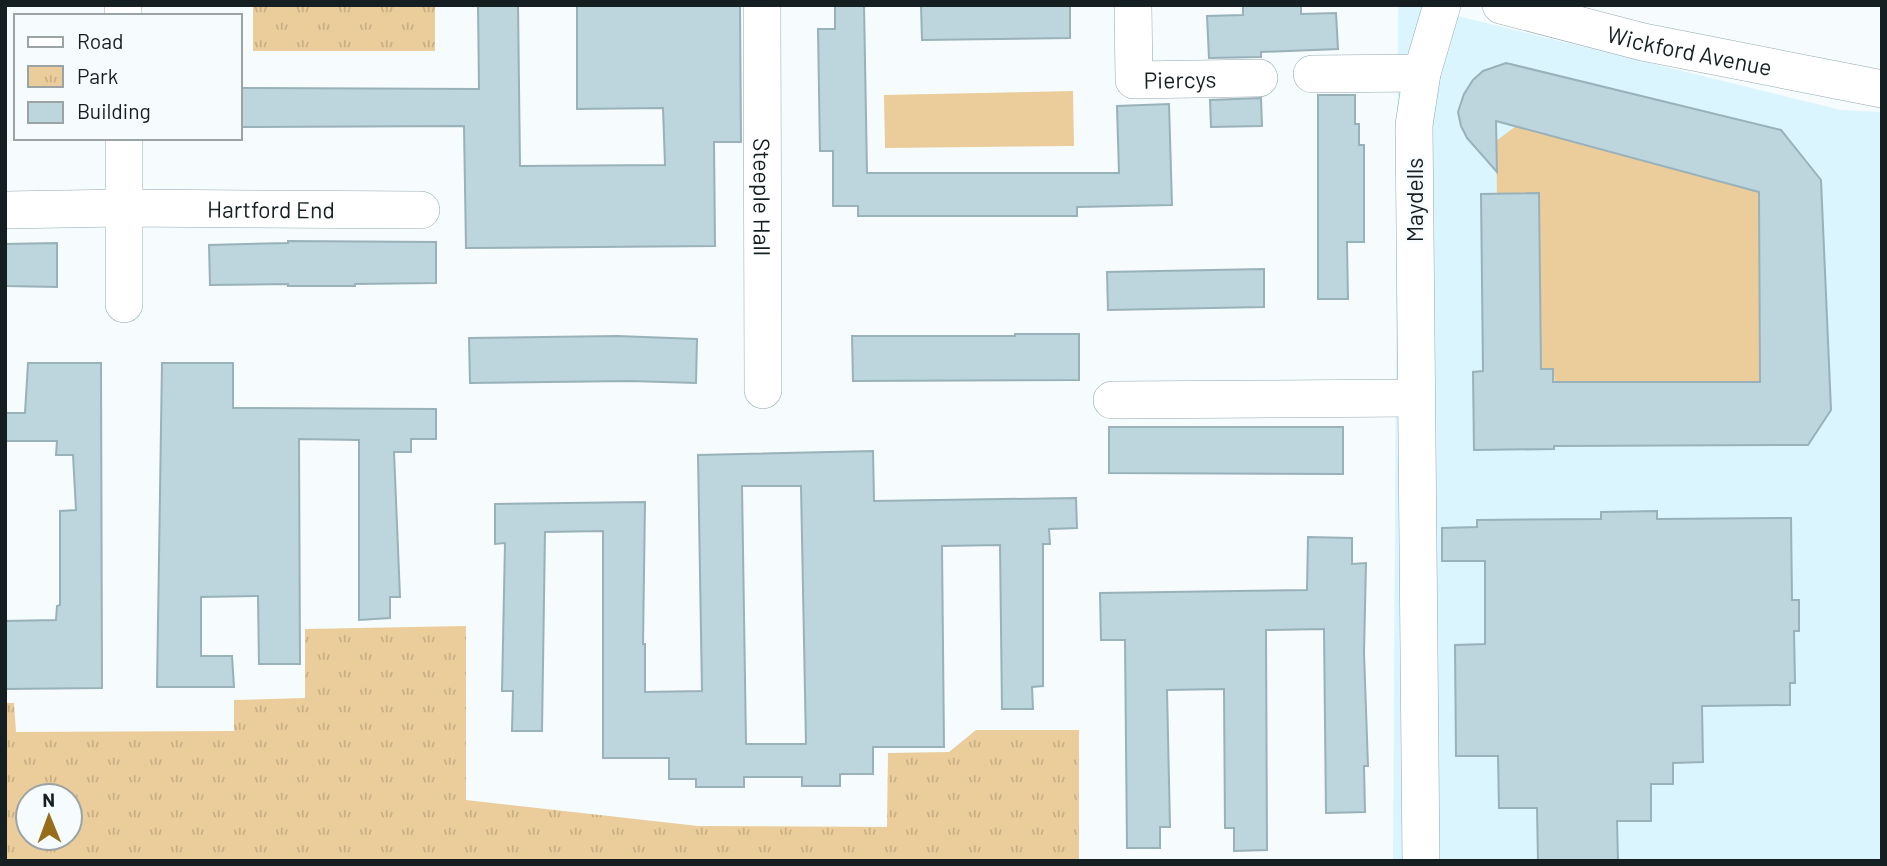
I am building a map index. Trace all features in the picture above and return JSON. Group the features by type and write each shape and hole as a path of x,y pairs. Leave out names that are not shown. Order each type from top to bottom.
{"street":[{"name":"Steeple Hall","path":"762,5 763,390"},
{"name":"Piercys","path":"1133,5 1134,80 1259,78"},
{"name":"Maydells","path":"1421,861 1414,125 1422,73 1442,5"},
{"name":"Wickford Avenue","path":"1501,5 1643,42 1882,89"},
{"path":"1312,74 1422,73"},
{"path":"124,140 124,304"},
{"name":"Hartford End","path":"5,210 421,210"},
{"path":"1112,400 1415,398"}],"shaded area":[{"path":"1398,5 1413,5 1841,110 1882,112 1882,861 1393,861"}],"green space":[{"path":"253,5 435,5 435,51 253,51"},
{"path":"1073,91 1074,146 885,148 884,95"},
{"path":"1516,126 1759,192 1760,382 1555,382 1553,369 1541,369 1539,194 1497,194 1496,141"},
{"path":"466,626 466,800 698,826 887,827 888,753 949,752 976,730 1079,730 1079,861 5,861 5,703 14,703 16,732 234,731 234,700 305,698 305,629"}],"building":[{"path":"478,5 518,5 520,166 665,165 663,108 577,109 577,5 740,5 741,142 714,142 715,246 466,248 464,126 242,127 242,88 479,89"},
{"path":"835,5 864,5 867,173 1119,173 1117,106 1169,104 1172,205 1077,207 1077,216 858,216 858,206 833,206 833,151 820,151 818,29 835,29"},
{"path":"921,5 1070,5 1070,38 922,40"},
{"path":"1243,5 1301,6 1301,14 1336,13 1338,49 1261,52 1261,57 1209,58 1207,16 1243,15"},
{"path":"1506,63 1781,130 1821,180 1831,410 1808,445 1554,446 1554,449 1474,450 1473,372 1483,371 1481,194 1539,193 1541,369 1553,369 1553,382 1760,382 1759,192 1496,121 1497,172 1467,138 1458,112 1464,94 1473,80 1483,71"},
{"path":"1318,95 1355,95 1355,124 1359,124 1359,145 1364,145 1364,242 1347,242 1348,299 1318,299"},
{"path":"1261,98 1262,126 1211,127 1210,100"},
{"path":"288,241 436,242 436,283 355,286 210,285 209,245"},
{"path":"57,243 57,287 5,286 5,244"},
{"path":"1264,269 1264,307 1108,310 1107,272"},
{"path":"1079,334 1079,380 853,381 852,336"},
{"path":"617,336 697,339 696,383 470,383 469,338"},
{"path":"28,363 101,363 102,688 5,689 5,621 56,620 57,606 60,605 60,511 76,510 73,455 56,455 57,441 5,441 5,413 25,413"},
{"path":"162,363 233,363 233,408 436,409 436,439 411,439 411,452 394,452 400,597 390,597 390,618 359,620 359,440 299,439 300,664 259,664 258,596 201,597 201,656 232,656 234,687 157,687"},
{"path":"1109,427 1343,427 1343,474 1109,473"},
{"path":"873,451 874,501 1076,498 1077,528 1049,529 1050,544 1043,544 1043,686 1032,687 1033,709 1002,709 1000,545 942,546 944,747 873,747 873,774 840,774 840,786 802,786 802,777 744,777 744,787 696,787 696,779 669,779 669,758 603,758 603,531 545,532 542,731 512,731 513,691 502,691 505,543 495,544 495,504 645,502 645,692 702,691 698,455","holes":["742,486 801,486 806,744 746,744"]},
{"path":"1657,511 1657,519 1791,518 1792,600 1799,600 1799,631 1794,631 1795,683 1790,683 1790,705 1702,706 1703,762 1673,763 1673,784 1651,784 1651,821 1617,821 1618,861 1538,861 1537,808 1499,808 1498,756 1456,756 1455,645 1485,644 1485,561 1442,561 1442,528 1477,527 1477,520 1601,519 1601,512"},
{"path":"1308,537 1352,538 1352,564 1366,563 1364,653 1368,766 1364,766 1365,812 1326,813 1324,629 1266,630 1267,850 1234,851 1234,828 1225,828 1224,689 1167,690 1170,827 1160,827 1160,848 1127,848 1125,640 1101,640 1100,593 1307,590"}]}
